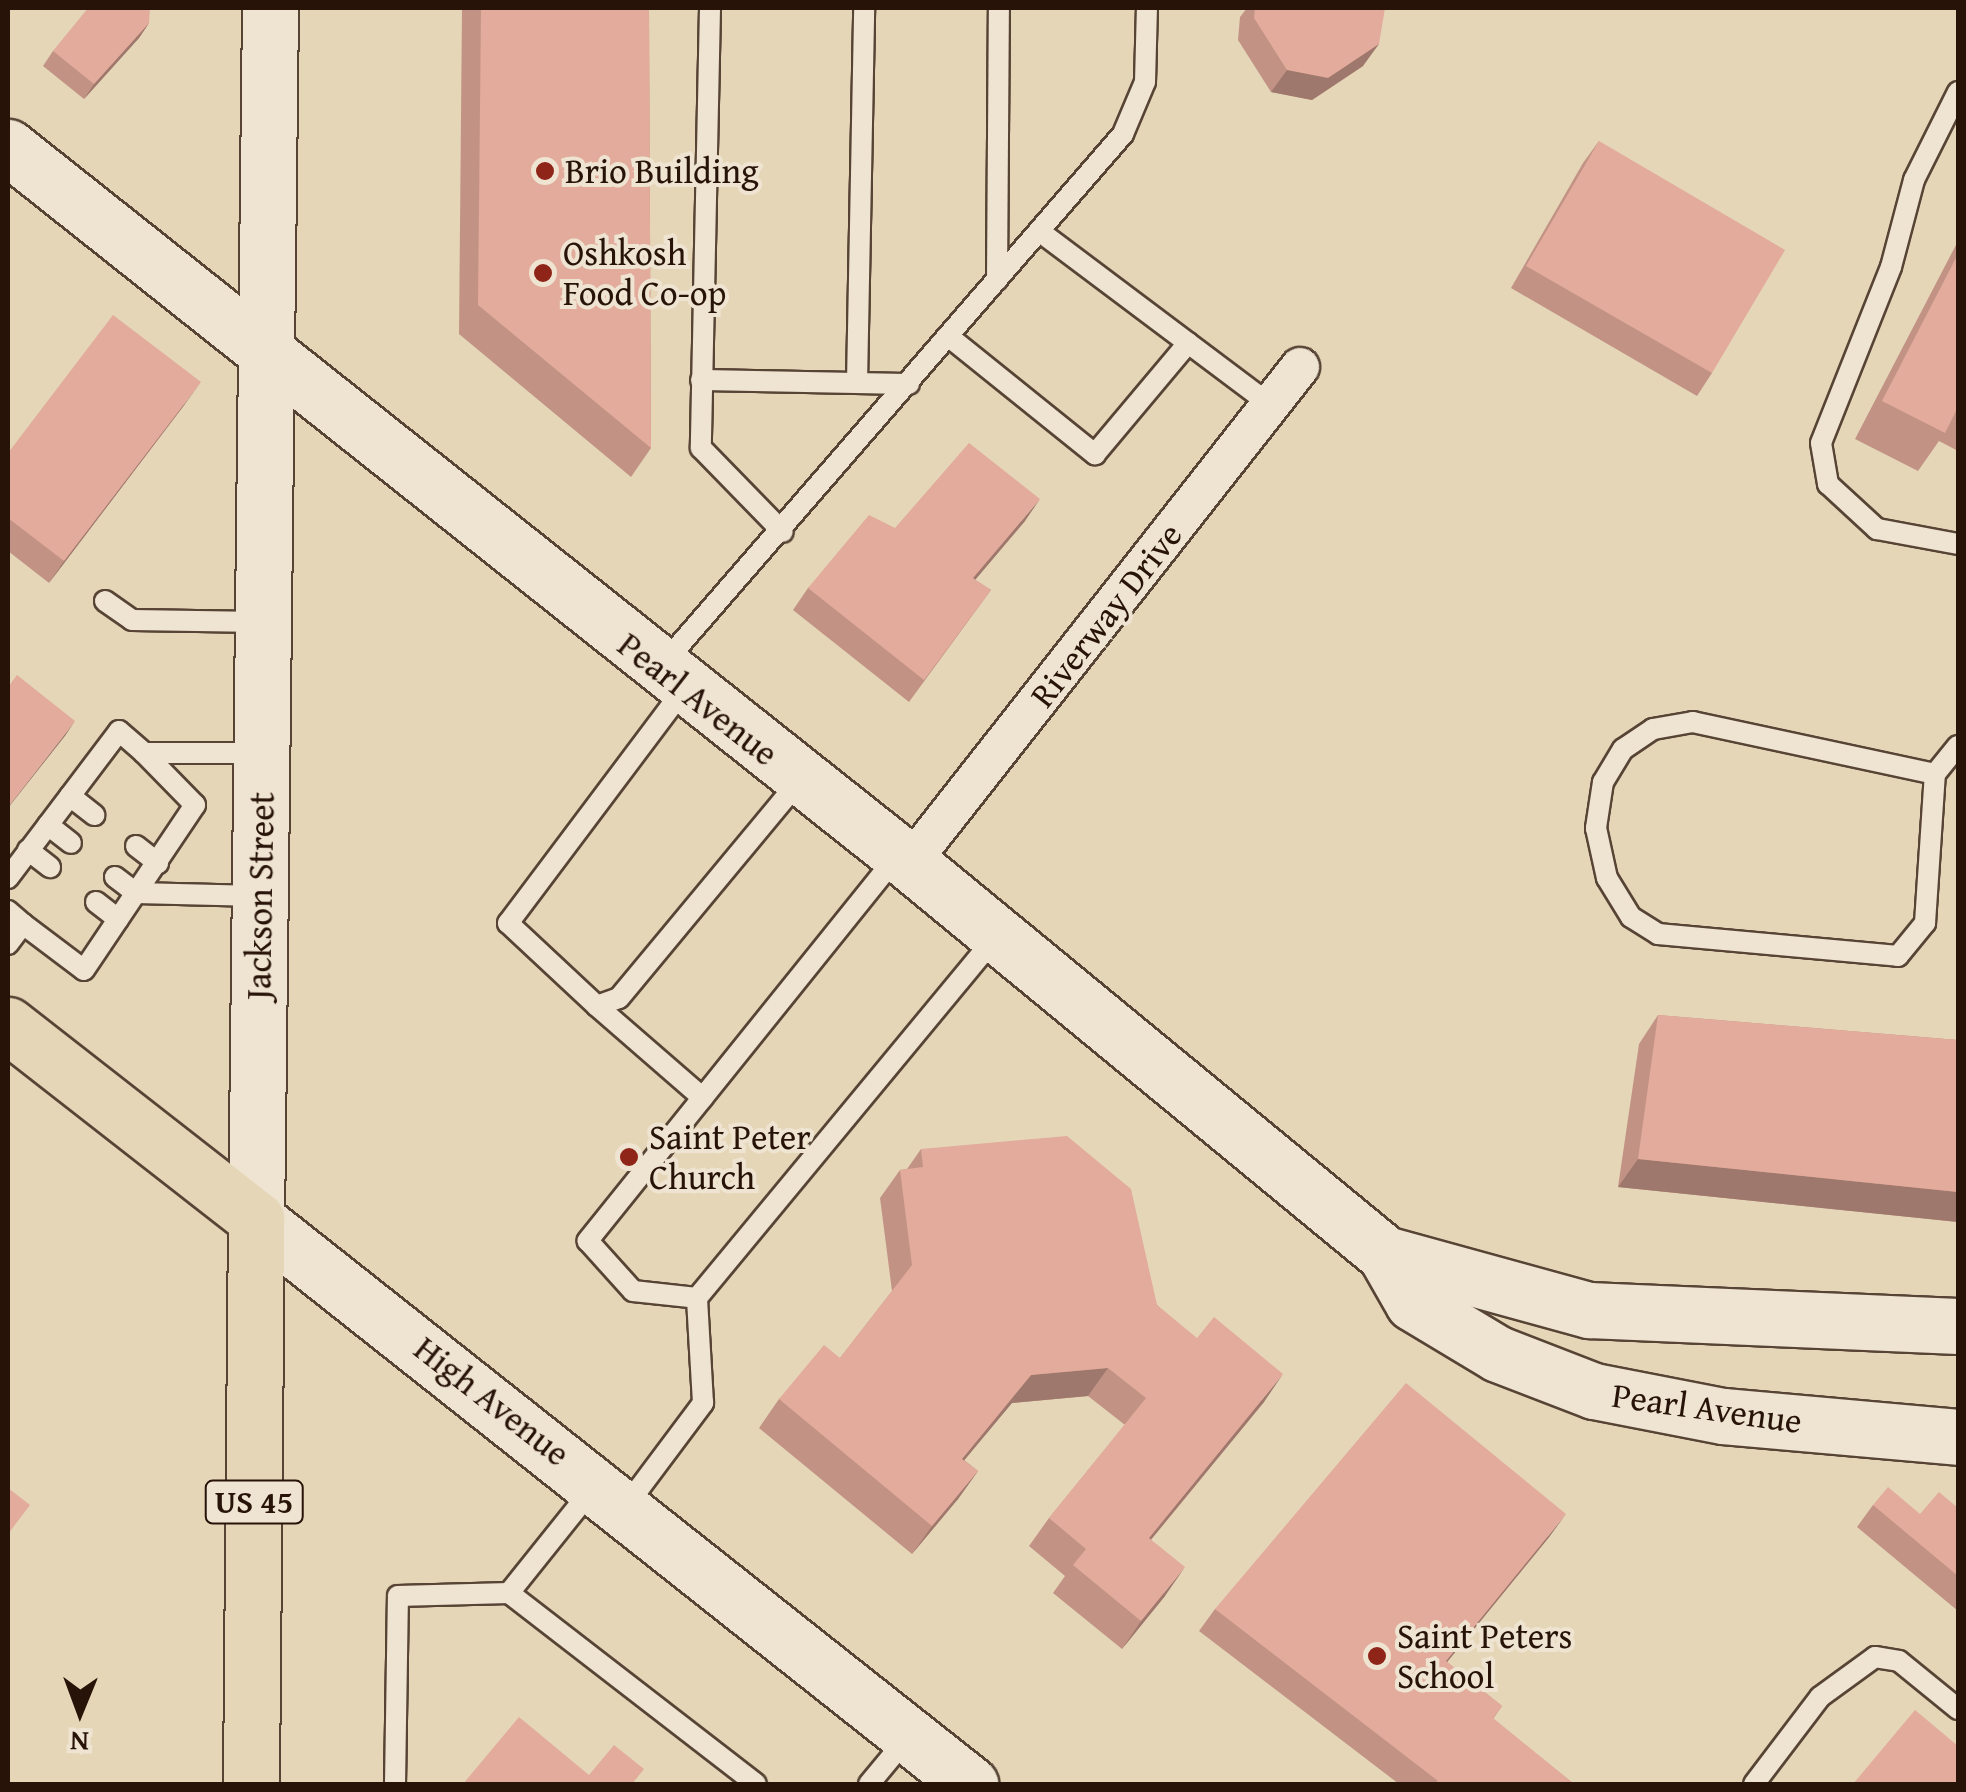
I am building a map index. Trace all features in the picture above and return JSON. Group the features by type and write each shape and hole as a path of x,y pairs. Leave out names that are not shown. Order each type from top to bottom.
{"main road":[{"name":"High Avenue","path":"8,1025 256,1219"},
{"name":"Jackson Street","path":"251,1784 256,1219"}],"street":[{"name":"Jackson Street","path":"256,1219 270,8"},
{"name":"Pearl Avenue","path":"8,147 671,680 997,934 1385,1254 1413,1302 1498,1354 1594,1391 1723,1416 1958,1437"},
{"name":"Riverway Drive","path":"904,859 1300,367"},
{"name":"High Avenue","path":"256,1219 611,1494 970,1784"},
{"name":"Pearl Avenue","path":"1385,1254 1589,1310 1958,1326"}],"lane":[{"path":"710,8 701,448 783,532"},
{"path":"856,383 864,8"},
{"path":"997,280 999,8"},
{"path":"703,1098 508,922 671,680 783,532 1123,134 1145,82 1146,8"},
{"path":"1958,92 1914,180 1891,268 1821,443 1828,484 1877,529 1958,544"},
{"path":"1039,231 1271,405"},
{"path":"948,336 1095,454 1188,343"},
{"path":"701,380 908,384"},
{"path":"105,602 132,620 262,622"},
{"path":"1935,774 1692,722 1653,729 1623,749 1603,782 1596,828 1607,878 1631,917 1658,934 1898,956 1925,923 1935,774 1958,746"},
{"path":"8,878 119,731 195,805 84,970 16,918 8,944"},
{"path":"144,753 262,753"},
{"path":"597,1006 619,998 801,780"},
{"path":"70,796 94,815"},
{"path":"48,825 71,843"},
{"path":"136,846 158,863"},
{"path":"28,850 50,867"},
{"path":"698,1298 633,1291 588,1241 904,859"},
{"path":"115,877 136,892 260,896"},
{"path":"96,902 118,919"},
{"path":"509,1592 704,1403 698,1298 997,934"},
{"path":"395,1784 398,1596 509,1592 756,1784"},
{"path":"1754,1784 1820,1698 1875,1658 1898,1661 1958,1709"},
{"path":"869,1784 910,1735"}],"building":[{"path":"88,8 150,8 149,23 94,84 53,51"},
{"name":"Brio Building","path":"481,8 649,8 651,448 478,305"},
{"path":"1255,8 1385,8 1379,44 1328,78 1287,70 1254,18"},
{"path":"1599,141 1785,250 1712,373 1526,266"},
{"path":"1958,254 1958,407 1945,433 1882,401"},
{"path":"113,315 201,382 64,561 8,518 8,453"},
{"path":"969,443 1040,499 973,578 991,590 924,680 808,588 869,515 895,528"},
{"path":"17,675 75,721 8,807 8,687"},
{"path":"1658,1015 1958,1040 1958,1192 1638,1159"},
{"path":"1067,1136 1131,1189 1157,1305 1197,1338 1214,1317 1283,1374 1149,1538 1185,1567 1141,1621 1073,1565 1086,1549 1049,1518 1146,1398 1108,1368 1031,1375 962,1459 978,1471 932,1526 779,1399 824,1345 840,1358 912,1265 900,1170 923,1167 921,1149"},
{"path":"1406,1383 1566,1514 1446,1661 1502,1706 1493,1718 1574,1784 1435,1784 1438,1781 1215,1609"},
{"path":"1888,1487 1920,1514 1939,1492 1958,1508 1958,1576 1873,1505"},
{"path":"8,1488 30,1505 8,1534"},
{"path":"1915,1710 1958,1746 1958,1784 1853,1784"},
{"path":"519,1717 589,1775 614,1745 644,1769 632,1784 463,1784"}],"place":[{"name":"Brio Building","path":"545,171"},
{"name":"Oshkosh Food Co-op","path":"543,273"},
{"name":"Saint Peter Church","path":"629,1157"},
{"name":"Saint Peters School","path":"1377,1656"}]}
